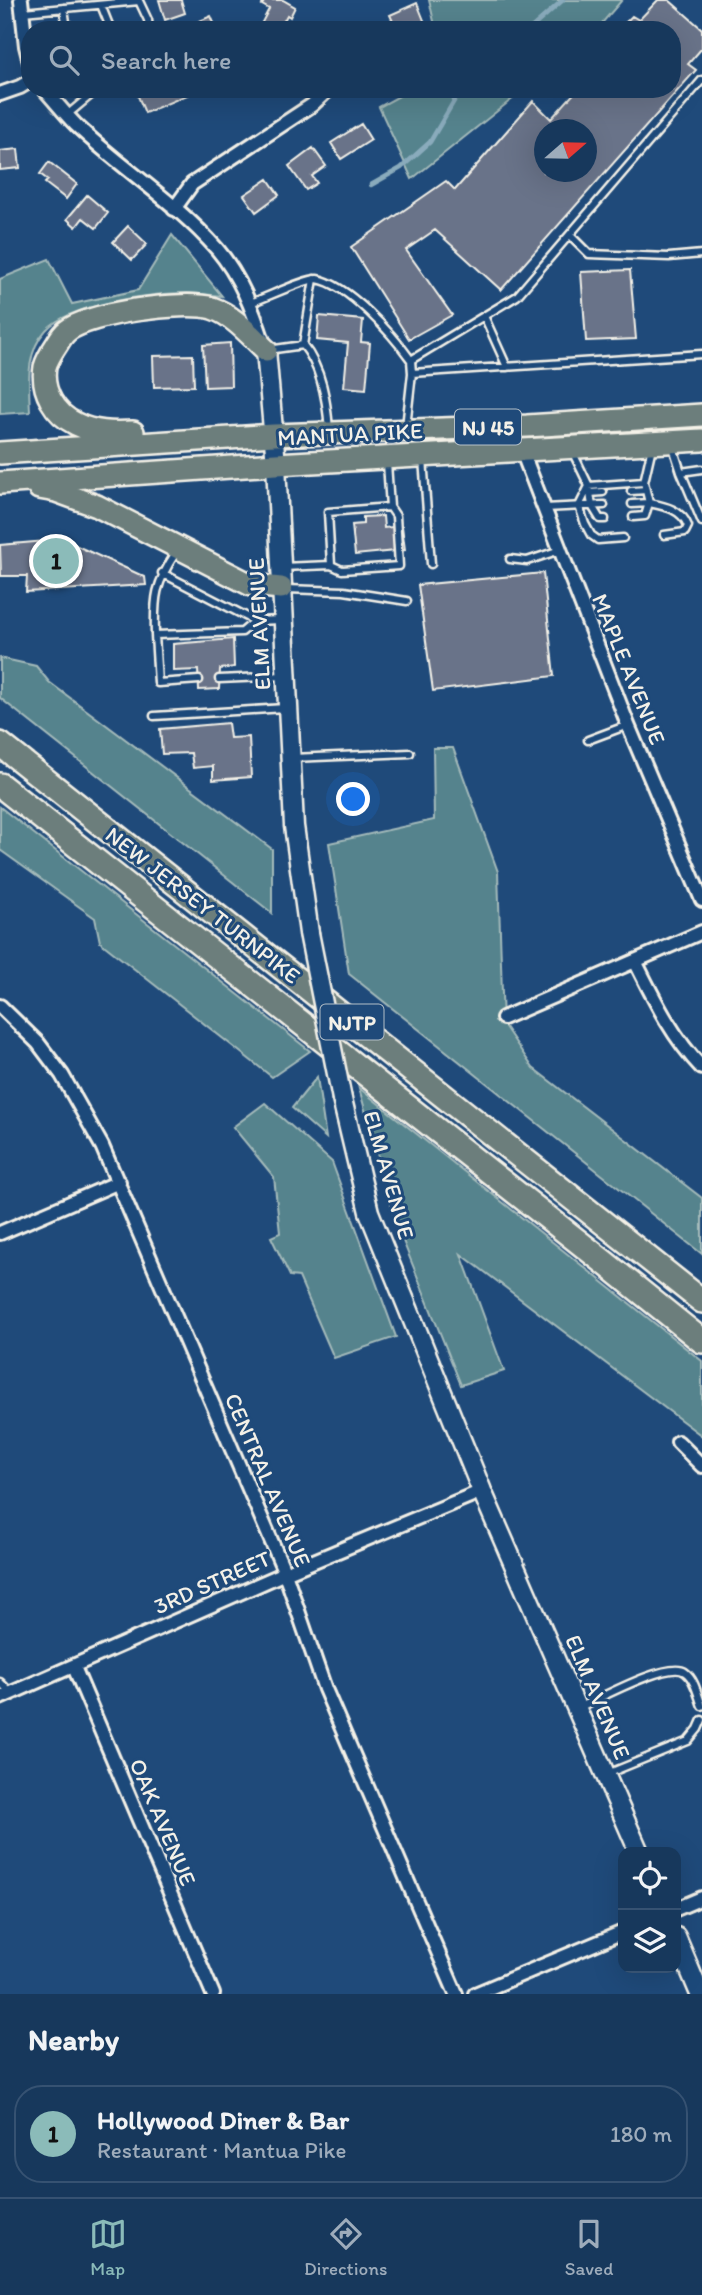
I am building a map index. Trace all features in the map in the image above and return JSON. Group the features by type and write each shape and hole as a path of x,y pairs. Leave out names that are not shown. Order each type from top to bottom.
{"highway":[{"name":"NEW JERSEY TURNPIKE","path":"0,744 702,1301"},
{"name":"NEW JERSEY TURNPIKE","path":"0,785 702,1341"}],"main road":[{"path":"252,436 224,426 111,433 90,430 61,415 50,400 45,381 45,366 65,332 83,321 158,307 210,308 227,315 266,350"},
{"name":"ELM AVENUE","path":"266,350 276,464 294,826 309,933 342,1099 369,1212 482,1491 637,1847"},
{"name":"MANTUA PIKE","path":"0,453 252,436 527,426 702,415"},
{"name":"MANTUA PIKE","path":"6,483 276,464 702,440"},
{"path":"6,483 56,491 97,506 251,584 280,578"},
{"path":"681,1949 700,1994"}],"street":[{"path":"0,94 21,86"},
{"path":"52,98 75,125 218,250 235,274 250,303 266,350"},
{"path":"174,209 192,184 319,98"},
{"name":"MAPLE AVENUE","path":"522,451 628,725 702,900"},
{"path":"503,1018 702,932"},
{"path":"635,961 658,1007 679,1040 702,1068"},
{"name":"CENTRAL AVENUE","path":"0,1006 38,1043 62,1075 119,1182 285,1573 326,1689 456,1994"},
{"path":"0,1233 119,1182"},
{"path":"678,1442 702,1465"},
{"name":"3RD STREET","path":"6,1695 285,1573 482,1491"},
{"name":"OAK AVENUE","path":"74,1667 213,1994"},
{"path":"681,1907 702,1898"},
{"path":"475,1994 618,1934"}],"lane":[{"path":"22,6 64,8 140,1 148,21"},
{"path":"101,5 107,21"},
{"path":"64,8 66,21"},
{"path":"411,360 517,296 702,80"},
{"path":"67,115 86,98"},
{"path":"570,235 589,254 643,257 702,254"},
{"path":"250,303 314,279 338,286 392,334 411,360 406,430"},
{"path":"314,279 303,345 310,354 327,401 329,433"},
{"path":"484,316 507,367"},
{"path":"266,350 303,345"},
{"path":"412,373 702,354"},
{"path":"663,443 681,472 702,522"},
{"path":"633,517 645,516 649,503 645,486 663,443"},
{"path":"570,448 590,489 592,506 600,519 606,519"},
{"path":"423,457 431,564"},
{"path":"280,578 331,565 342,570 399,566 396,516 390,508 386,458"},
{"path":"681,472 702,469"},
{"path":"590,489 645,486"},
{"path":"631,491 645,486"},
{"path":"590,489 603,492"},
{"path":"579,506 590,489"},
{"path":"632,504 649,503 662,506 685,517 688,526 685,532 663,536"},
{"path":"543,508 604,505"},
{"path":"579,506 591,535 598,540 623,538"},
{"path":"331,565 328,512 390,508"},
{"path":"179,548 162,573 154,601 158,683 199,680"},
{"path":"510,559 527,561 560,550"},
{"path":"162,573 255,621 282,620"},
{"path":"280,578 407,601"},
{"path":"155,635 242,632 255,621"},
{"path":"219,679 286,676"},
{"path":"154,716 287,708"},
{"path":"588,740 628,725"},
{"path":"290,758 410,753"},
{"path":"577,1709 657,1673 673,1669 684,1671 691,1679 702,1706"},
{"path":"0,1682 6,1695"},
{"path":"605,1775 688,1741 702,1720"}],"green space":[{"path":"429,0 622,0 604,21 434,21"},
{"path":"396,98 514,98 412,179 379,107"},
{"path":"172,235 222,296 175,293 136,297 73,313 57,321 39,339 31,359 30,412 0,414 0,279 49,259 72,304 138,290"},
{"path":"0,658 36,666 49,682 272,849 272,913 0,698"},
{"path":"433,748 453,748 498,872 503,1024 533,1068 702,1198 702,1254 349,974 329,843 434,820"},
{"path":"0,807 310,1051 272,1077 100,942 95,918 0,850"},
{"path":"317,1077 326,1138 292,1108"},
{"path":"359,1088 702,1361 702,1436 461,1254 504,1371 461,1385 397,1226"},
{"path":"265,1103 332,1162 396,1337 334,1358 299,1277 290,1276 271,1237 280,1233 274,1177 233,1127"}],"building":[{"path":"159,0 181,0 185,13 165,20"},
{"path":"265,0 283,0 295,7 290,17 287,15 284,21 263,21 269,9 262,5"},
{"path":"658,0 669,0 702,29 702,48 688,64 696,70 681,87 681,21 627,21 632,16 639,20"},
{"path":"417,3 424,21 393,21 390,15"},
{"path":"211,16 213,21 200,21"},
{"path":"139,98 180,98 145,113"},
{"path":"570,98 671,98 597,182 597,119 551,119"},
{"path":"533,101 551,119 534,119 534,182 597,182 501,290 435,230 406,250 452,315 409,339 351,247 446,181 455,190"},
{"path":"361,124 371,140 341,159 331,143"},
{"path":"313,148 326,166 312,176 317,183 306,190 289,166"},
{"path":"18,149 20,168 0,170 0,151"},
{"path":"49,162 77,184 66,199 45,183 48,180 40,174"},
{"path":"268,179 279,195 256,212 244,195"},
{"path":"87,195 108,213 96,228 83,218 76,227 67,219"},
{"path":"128,226 147,244 132,260 113,242"},
{"path":"630,270 636,339 586,341 581,272"},
{"path":"319,316 363,320 361,342 370,343 366,389 344,387 348,343 317,340"},
{"path":"230,343 231,386 205,387 203,345"},
{"path":"193,355 194,386 154,387 153,356"},
{"path":"383,516 384,528 402,526 405,550 355,555 352,525 363,524 363,517"},
{"path":"58,540 58,547 75,545 145,577 146,585 26,592 27,576 1,576 0,545"},
{"path":"543,573 554,676 433,691 418,585"},
{"path":"233,639 234,667 220,669 219,689 199,690 198,670 173,671 173,644"},
{"path":"228,723 230,738 249,737 251,777 213,780 213,766 193,768 191,753 162,754 160,729"}],"waterway":[{"path":"539,21 563,0"},
{"path":"371,185 401,168 430,142 456,98"}],"place":[{"name":"Hollywood Diner & Bar","path":"56,561"}]}
